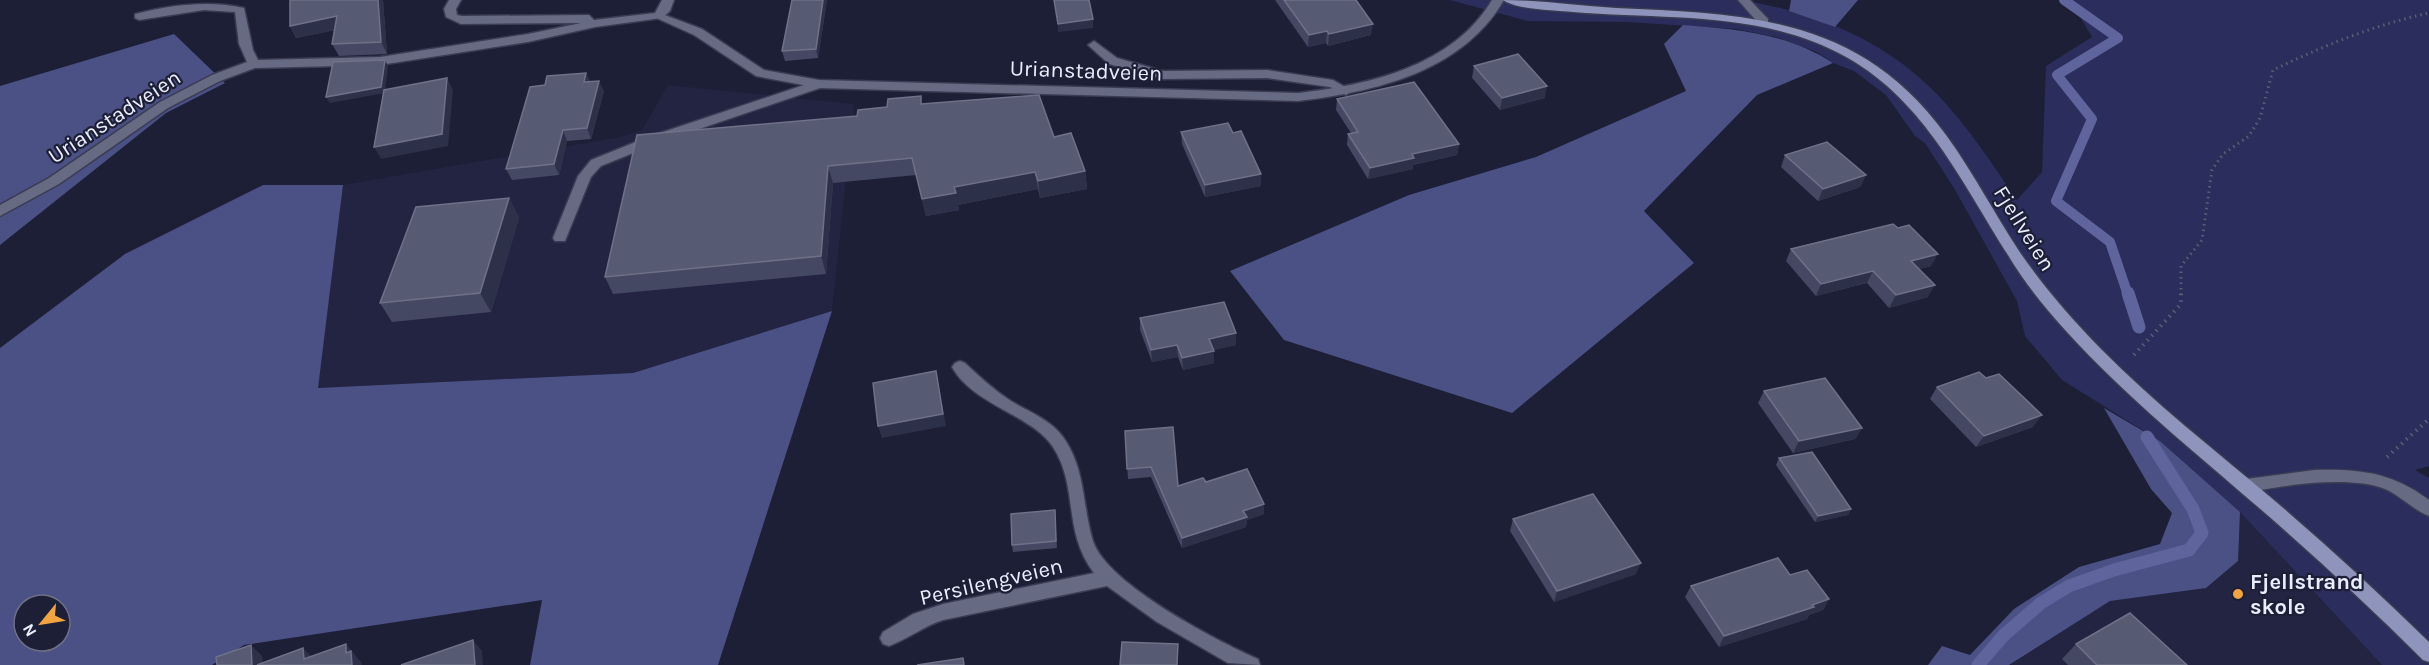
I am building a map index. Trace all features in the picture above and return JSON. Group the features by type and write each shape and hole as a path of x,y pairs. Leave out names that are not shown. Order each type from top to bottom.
{"main road":[{"name":"Fjellveien","path":"1509,0 1554,7 1689,14 1764,22 1820,39 1852,54 1901,89 1921,109 1950,148 2017,259 2049,304 2076,335 2145,402 2246,486 2429,654"}],"street":[{"path":"455,0 450,9 452,17 461,20 580,18 595,20 595,23"},
{"path":"658,16 664,11 669,0"},
{"name":"Urianstadveien","path":"0,211 54,181 165,105 216,78 254,64 380,61 517,40 595,23 658,16 698,32 760,73 819,84 1298,97 1346,91 1383,81 1430,62 1480,27 1498,0"},
{"path":"1744,0 1764,22"},
{"path":"139,16 207,6 240,10 243,43 246,53 254,64"},
{"path":"1094,45 1113,61 1163,75 1266,74 1333,84 1346,91"},
{"path":"560,238 585,176 596,163 653,140 819,84"},
{"name":"Persilengveien","path":"960,367 1010,408 1045,427 1057,441 1066,454 1076,479 1082,526 1090,555 1108,578 1184,629 1251,665"},
{"path":"2246,486 2332,476 2383,481 2409,494 2429,509"},
{"name":"Persilengveien","path":"889,638 919,620 944,612 1108,578"}],"path":[{"path":"2133,355 2181,304 2181,266 2202,240 2212,170 2223,154 2249,136 2260,118 2273,70 2326,44 2396,19 2429,13"},
{"path":"2383,481 2387,458 2429,419"}],"shaded area":[{"path":"1450,0 1736,0 1803,14 1846,30 1886,52 1921,79 1966,128 2017,200 2042,172 2046,66 2092,37 2070,0 2429,0 2429,466 2415,470 2429,478 2429,665 2382,665 2240,512 2160,441 2062,380 2025,336 2017,301 1954,188 1925,143 1915,136 1886,95 1854,71 1833,63 1817,52 1776,37 1736,29 1627,22 1528,21"},
{"path":"1791,0 1858,0 1835,27 1789,11"},
{"path":"1683,25 1761,34 1798,45 1833,63 1757,95 1644,211 1694,263 1512,413 1284,340 1230,271 1409,195 1536,157 1686,91 1664,44"},
{"path":"174,34 225,83 166,113 0,245 0,86"},
{"path":"668,85 854,104 832,311 633,373 317,388 343,185 620,137 642,130"},
{"path":"263,185 343,185 318,388 633,373 832,311 718,665 530,665 542,600 244,645 212,665 0,665 0,348 125,254"},
{"path":"2104,408 2160,441 2240,512 2238,561 2206,588 2110,601 2009,665 1928,665 1942,646 1970,655 2014,609 2079,567 2160,544 2172,513 2151,489"},
{"name":"Fjellstrand skole","path":"2240,512 2382,665 2010,665 2110,601 2206,588 2238,561"}],"building":[{"path":"290,0 378,0 381,42 332,44 337,16 290,26"},
{"path":"792,0 823,0 816,49 782,51"},
{"path":"1054,0 1089,0 1093,19 1058,24"},
{"path":"1284,0 1356,0 1373,24 1329,34 1327,31 1309,35"},
{"path":"1518,54 1547,86 1502,98 1474,66"},
{"path":"385,60 381,87 326,97 333,62"},
{"path":"586,73 584,82 599,81 587,128 563,130 554,164 506,169 530,87 545,85 547,76"},
{"path":"447,78 442,134 374,147 384,90"},
{"path":"1414,82 1459,144 1412,154 1414,158 1370,168 1348,134 1358,132 1337,99"},
{"path":"1039,95 1054,137 1071,133 1085,171 1038,181 1035,172 954,187 956,193 922,199 912,158 828,166 821,256 605,277 637,135 857,116 858,110 887,107 888,99 921,96 921,104"},
{"path":"1228,123 1233,133 1241,131 1261,174 1205,185 1181,132"},
{"path":"1827,142 1866,175 1823,189 1785,155"},
{"path":"509,198 480,293 380,303 416,207"},
{"path":"1893,224 1898,228 1909,225 1938,254 1911,261 1935,285 1896,295 1873,271 1821,284 1791,249"},
{"path":"1224,302 1236,333 1209,339 1214,351 1182,358 1177,345 1151,350 1140,318"},
{"path":"936,371 943,414 878,426 873,383"},
{"path":"1979,372 1986,378 1999,374 2042,415 1984,436 1937,387"},
{"path":"1825,378 1862,428 1799,441 1764,391"},
{"path":"1173,427 1178,486 1203,478 1206,482 1247,469 1264,504 1243,511 1247,517 1182,538 1151,467 1127,469 1125,431"},
{"path":"1812,452 1851,509 1818,516 1779,458"},
{"path":"1593,494 1641,563 1557,591 1513,519"},
{"path":"1055,510 1056,541 1012,545 1011,514"},
{"path":"1778,558 1790,575 1807,570 1829,599 1812,605 1814,607 1724,636 1691,586"},
{"path":"2130,613 2187,665 2097,665 2076,644"},
{"path":"473,640 475,665 401,665"},
{"path":"1122,642 1178,644 1177,665 1120,665"},
{"path":"346,644 346,653 351,651 352,665 257,665 303,648 304,659"},
{"path":"251,645 252,665 217,665 216,657"},
{"path":"963,658 964,665 917,665"}],"waterway":[{"path":"2064,0 2118,38 2057,75 2092,119 2056,201 2110,242 2128,295"},
{"path":"2128,293 2139,327"},
{"path":"1978,665 2004,635 2041,603 2069,586 2114,570 2189,550 2202,533 2193,509 2147,437"}],"place":[{"name":"Fjellstrand skole","path":"2238,594"}]}
